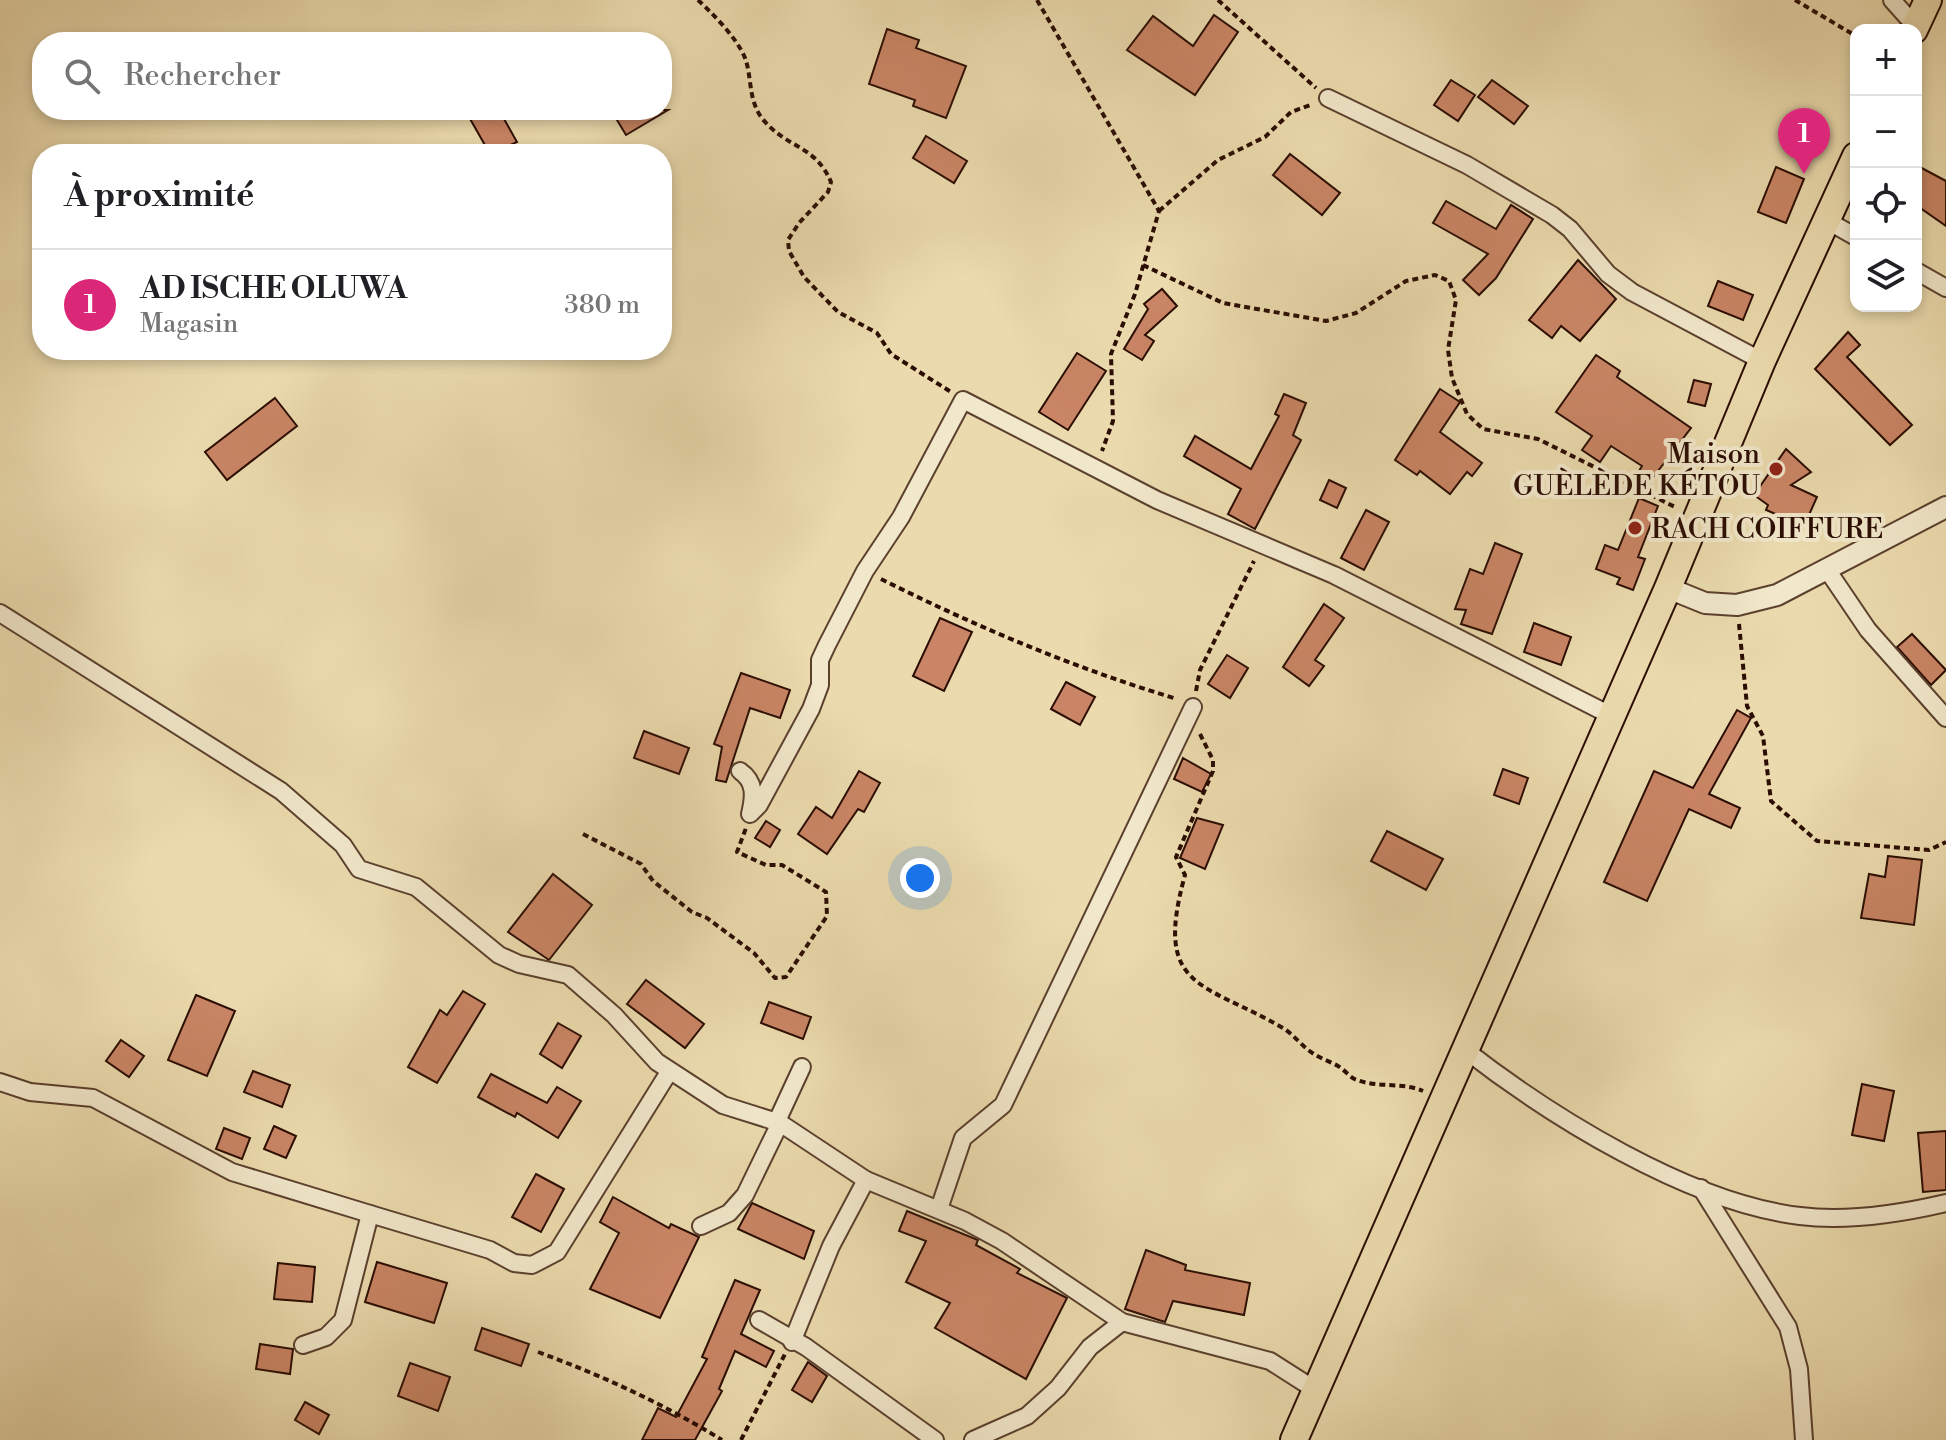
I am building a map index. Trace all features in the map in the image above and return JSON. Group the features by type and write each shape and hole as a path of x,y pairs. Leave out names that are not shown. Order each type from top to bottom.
{"main road":[{"path":"1917,24 1928,0"},
{"path":"1294,1440 1668,588 1762,361 1850,168"}],"street":[{"path":"1892,0 1912,24"},
{"path":"1328,98 1467,165 1552,215 1570,229 1608,274 1632,292 1762,361"},
{"path":"1826,220 1850,234"},
{"path":"1922,274 1946,288"},
{"path":"750,814 759,805 811,709 820,685 820,660 865,571 901,517 963,400 1157,500 1348,581 1612,716"},
{"path":"1668,588 1705,603 1737,605 1777,595 1946,507"},
{"path":"1826,568 1868,630 1946,718"},
{"path":"0,613 281,791 343,845 359,869 416,887 499,955 519,964 568,975 614,1015 638,1044 669,1072 723,1105 779,1122 866,1180 939,1209 1002,1241 1122,1322 1270,1361 1317,1391"},
{"path":"939,1209 963,1138 1003,1105 1193,707"},
{"path":"740,771 749,777 754,793 750,814"},
{"path":"1464,1049 1519,1092 1559,1116 1612,1147 1701,1188 1800,1216 1849,1218 1946,1203"},
{"path":"701,1226 729,1213 745,1195 802,1067"},
{"path":"0,1082 30,1092 93,1098 232,1172 490,1250 514,1263 532,1265 557,1252 573,1230 622,1144 669,1072"},
{"path":"792,1342 831,1246 866,1180"},
{"path":"1701,1188 1788,1327 1799,1369 1804,1440"},
{"path":"303,1345 326,1337 343,1320 370,1214"},
{"path":"759,1320 792,1342 806,1347 935,1440"},
{"path":"973,1440 1027,1416 1058,1388 1090,1347 1122,1322"}],"path":[{"path":"698,0 745,59 749,87 759,114 779,137 822,162 831,182 828,192 799,223 788,240 789,251 804,277 838,312 877,333 891,354 963,400"},
{"path":"1037,0 1159,211"},
{"path":"1096,467 1113,421 1111,354 1159,211 1218,160 1265,137 1291,112 1328,98 1218,0"},
{"path":"1795,0 1850,32"},
{"path":"1143,265 1223,303 1326,321 1356,313 1406,281 1435,275 1449,281 1456,300 1448,350 1452,378 1467,414 1483,429 1538,439 1697,518"},
{"path":"1262,544 1200,670 1193,707 1213,771 1176,857 1185,875 1175,912 1174,937 1185,971 1206,991 1285,1029 1312,1053 1341,1067 1354,1080 1413,1087 1443,1101"},
{"path":"865,571 985,629 1085,671 1193,707"},
{"path":"1737,605 1747,706 1763,736 1771,801 1817,841 1929,850 1946,842"},
{"path":"583,834 641,864 653,881 692,912 707,918 754,953 775,978 786,977 827,916 826,892 782,865 766,865 737,852 750,814"},
{"path":"741,1440 792,1342"},
{"path":"538,1352 586,1368 666,1405 722,1440"}],"building":[{"path":"1214,15 1238,32 1195,95 1127,50 1153,16 1193,46"},
{"path":"887,29 919,40 916,48 966,66 946,118 913,106 915,100 869,84"},
{"path":"1451,80 1475,95 1458,121 1434,105"},
{"path":"1492,80 1528,106 1514,124 1478,97"},
{"path":"471,120 505,120 517,142 512,144 484,144"},
{"path":"617,120 651,120 626,135"},
{"path":"926,136 967,161 954,183 913,158"},
{"path":"1290,154 1340,193 1322,215 1273,175"},
{"path":"1776,167 1804,179 1786,223 1758,212"},
{"path":"1922,168 1946,181 1946,226 1922,209"},
{"path":"1446,201 1496,229 1511,205 1533,219 1496,278 1479,295 1463,280 1488,254 1433,223"},
{"path":"1578,260 1616,299 1580,341 1561,326 1552,338 1529,320"},
{"path":"1718,281 1753,295 1743,320 1708,306"},
{"path":"1162,289 1177,306 1145,335 1154,341 1142,360 1124,349 1148,309 1144,304"},
{"path":"1848,332 1860,345 1847,357 1912,425 1890,445 1815,369"},
{"path":"1077,353 1106,371 1068,430 1039,412"},
{"path":"1596,355 1620,371 1617,377 1691,428 1648,484 1636,476 1642,466 1611,446 1600,462 1582,450 1592,436 1556,412"},
{"path":"1694,380 1711,384 1705,406 1688,402"},
{"path":"1440,389 1460,402 1440,432 1482,463 1472,476 1467,472 1450,494 1420,471 1417,475 1395,460"},
{"path":"1284,394 1306,403 1293,435 1301,440 1255,529 1228,514 1241,489 1184,456 1195,436 1251,469 1279,416 1275,414"},
{"path":"275,398 297,426 227,480 205,452"},
{"path":"1786,449 1811,472 1791,485 1817,497 1804,526 1766,510 1768,505 1754,495"},
{"path":"1329,480 1346,488 1337,508 1320,500"},
{"path":"1639,498 1658,506 1638,557 1645,559 1633,590 1617,584 1620,578 1596,569 1605,545 1618,550"},
{"path":"1366,510 1389,522 1364,570 1341,558"},
{"path":"1495,543 1522,554 1492,634 1461,624 1466,610 1455,609 1470,569 1483,574"},
{"path":"1324,604 1344,618 1315,660 1324,666 1309,686 1283,667"},
{"path":"940,618 972,632 944,691 913,676"},
{"path":"1534,623 1571,637 1561,665 1524,652"},
{"path":"1912,634 1946,670 1931,685 1897,647"},
{"path":"1227,655 1248,668 1230,698 1208,684"},
{"path":"741,673 790,690 780,718 750,708 726,782 716,780 722,747 714,744"},
{"path":"1066,682 1095,697 1080,725 1051,709"},
{"path":"1737,710 1751,718 1709,794 1740,808 1731,828 1689,809 1647,901 1604,882 1654,771 1693,788"},
{"path":"644,731 689,748 679,774 634,758"},
{"path":"1183,758 1211,774 1202,792 1174,779"},
{"path":"1503,769 1528,778 1519,804 1494,795"},
{"path":"859,771 880,783 864,812 858,809 827,854 798,834 816,807 832,818"},
{"path":"1197,818 1223,825 1205,869 1180,858"},
{"path":"766,821 780,830 770,847 755,838"},
{"path":"1387,831 1443,859 1426,890 1371,861"},
{"path":"1888,856 1922,860 1914,925 1861,918 1869,874 1885,877"},
{"path":"553,874 592,905 549,960 508,932"},
{"path":"646,980 704,1024 685,1048 627,1004"},
{"path":"463,991 485,1004 437,1083 408,1067 440,1010 447,1015"},
{"path":"196,995 235,1011 207,1076 168,1060"},
{"path":"769,1002 811,1017 803,1039 761,1023"},
{"path":"558,1023 581,1036 562,1068 540,1054"},
{"path":"121,1040 144,1056 129,1077 106,1061"},
{"path":"253,1071 290,1085 282,1107 244,1092"},
{"path":"491,1074 547,1103 557,1087 581,1101 558,1138 517,1113 515,1117 478,1097"},
{"path":"1862,1084 1894,1091 1884,1141 1852,1135"},
{"path":"274,1126 296,1136 286,1158 264,1149"},
{"path":"224,1128 250,1138 242,1159 216,1149"},
{"path":"1946,1131 1946,1190 1923,1192 1918,1133"},
{"path":"536,1174 564,1189 541,1232 512,1217"},
{"path":"613,1197 669,1228 671,1224 699,1237 660,1318 590,1289 619,1233 600,1222"},
{"path":"752,1203 814,1231 804,1259 738,1229"},
{"path":"907,1211 978,1240 976,1245 1020,1269 1017,1273 1067,1298 1026,1379 935,1328 950,1303 906,1282 926,1241 899,1231"},
{"path":"1146,1250 1186,1265 1185,1270 1250,1283 1244,1315 1173,1301 1165,1322 1125,1309"},
{"path":"377,1262 447,1283 434,1323 365,1302"},
{"path":"278,1263 315,1267 312,1302 274,1299"},
{"path":"735,1280 760,1290 741,1334 774,1351 766,1367 735,1351 719,1389 722,1391 695,1440 642,1440 658,1408 676,1417 707,1359 702,1357"},
{"path":"482,1328 529,1344 521,1366 475,1350"},
{"path":"260,1344 293,1349 290,1374 256,1369"},
{"path":"808,1362 827,1376 812,1402 792,1390"},
{"path":"410,1363 450,1377 438,1411 398,1396"},
{"path":"305,1402 329,1415 319,1434 295,1420"}],"place":[{"name":"AD ISCHE OLUWA","path":"1804,174"},
{"name":"Maison GUÈLÈDE KÉTOU","path":"1776,469"},
{"name":"RACH COIFFURE","path":"1635,528"}]}
